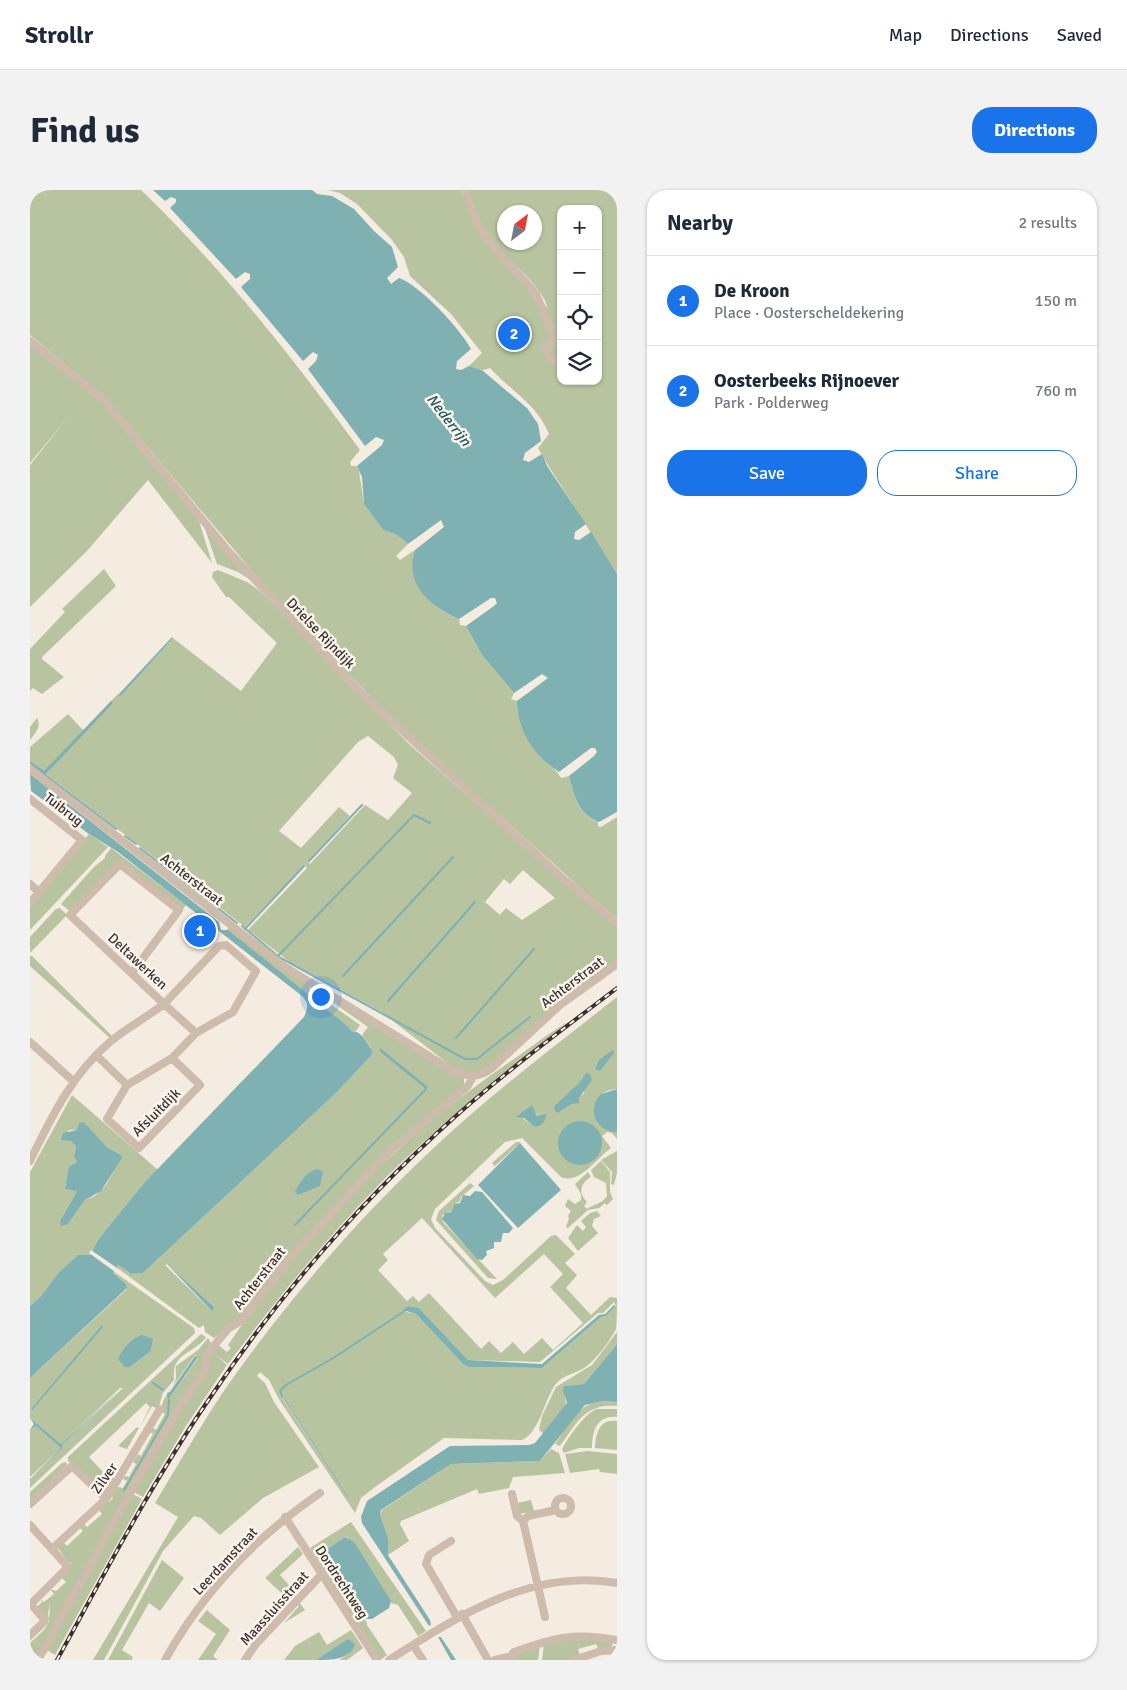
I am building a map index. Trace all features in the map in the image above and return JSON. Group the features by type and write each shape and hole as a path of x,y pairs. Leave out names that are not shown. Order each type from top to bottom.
{"street":[{"path":"464,190 480,228 488,240 536,294 554,336 552,343 545,349 557,362"},
{"name":"Drielse Rijndijk","path":"30,340 104,400 234,558 357,689 538,856 617,923"},
{"name":"Achterstraat","path":"30,769 285,966 453,1071 474,1076 484,1074 560,1005 617,964"},
{"name":"Tuibrug","path":"30,799 82,840 40,893"},
{"name":"Deltawerken","path":"30,1161 59,1102 96,1055 112,1040 164,1004 70,915 120,864 178,908 178,912 132,973"},
{"path":"30,884 40,893 30,903"},
{"name":"Afsluitdijk","path":"164,1004 221,944 226,945 253,967 255,974 233,1012 196,1033 172,1058 127,1085 107,1119 139,1148 200,1085 172,1058"},
{"path":"164,1004 196,1033"},
{"path":"30,1042 74,1081"},
{"path":"96,1055 127,1085"},
{"name":"Achterstraat","path":"38,1660 134,1484 178,1410 206,1369 206,1354 229,1328 241,1321 287,1262 343,1199 390,1151 467,1087 474,1076"},
{"name":"Zilver","path":"52,1549 106,1499 160,1409"},
{"path":"30,1504 71,1466 106,1499"},
{"name":"Leerdamstraat","path":"165,1660 207,1597 242,1557 285,1517 320,1493"},
{"path":"512,1494 517,1516 523,1521 537,1586 546,1617"},
{"path":"523,1521 528,1516 556,1510"},
{"name":"Dordrechtweg","path":"285,1517 377,1660"},
{"path":"30,1525 66,1564 68,1570 31,1604 44,1619 30,1635"},
{"path":"451,1541 429,1555 426,1564 488,1660"},
{"name":"Maassluisstraat","path":"245,1660 256,1644 322,1574"},
{"path":"389,1660 460,1616 508,1594 537,1586 583,1580 617,1581"},
{"path":"496,1660 512,1658 514,1652 565,1637 581,1635 616,1640"},
{"path":"413,1645 423,1660"},
{"path":"574,1660 594,1652 616,1650 613,1660"}],"green space":[{"path":"30,190 141,190 229,283 283,348 360,450 350,462 351,466 357,466 359,471 364,504 383,530 397,535 408,544 396,556 400,560 415,550 414,574 422,593 438,608 459,619 460,625 466,626 482,655 514,693 511,699 517,701 521,726 529,741 539,755 561,778 569,776 578,804 586,815 598,822 598,826 601,827 617,817 617,918 585,892 412,737 350,676 263,584 108,400 30,335"},
{"path":"328,190 462,190 472,216 540,306 547,307 538,289 500,250 542,250 542,205 497,205 497,247 483,229 466,190 617,190 617,574 538,448 549,434 538,414 490,368 480,371 469,366 482,353 451,314 410,276 404,257 392,240 357,204 340,193"},
{"path":"30,344 99,398 199,521 212,563 148,480 87,551 30,607 30,465 69,416 30,463"},
{"path":"204,526 252,581 238,572 217,564"},
{"path":"104,569 116,586 42,657 64,677 42,694 33,688 30,691 30,649 65,612 62,609"},
{"path":"218,570 247,582 260,591 407,742 617,927 617,961 541,1018 493,1063 476,1074 455,1069 380,1011 290,962 248,930 307,868 305,865 245,927 46,774 111,701 118,694 121,696 173,638 241,691 277,643 229,597 226,597 212,577 213,572","holes":["368,736 394,757 398,765 393,778 412,793 388,820 365,805 310,864 308,861 350,816 339,807 301,848 279,831 358,742","523,870 555,898 522,920 506,908 500,915 485,902 504,879 510,884"]},
{"path":"68,714 84,731 44,772 30,761 30,747"},
{"path":"37,718 39,724 36,733 30,740 30,727"},
{"path":"89,834 108,847 30,930 30,906"},
{"path":"111,848 186,905 183,909 119,860 70,911 61,904 94,867 105,858"},
{"path":"60,908 67,915 30,953 30,937 56,909"},
{"path":"229,927 311,985 309,989 360,1025 356,1031 351,1031 349,1027 227,930"},
{"path":"30,956 113,1037 111,1039 30,966"},
{"path":"314,989 464,1078 464,1088 374,1166 241,1318 214,1338 205,1332 204,1325 199,1328 116,1267 118,1265 131,1274 143,1273 335,1094 371,1056 371,1048 362,1035 368,1027","holes":["380,1049 427,1087 427,1089 379,1051","166,1263 214,1307 213,1312 166,1266"]},
{"path":"617,997 617,1089 607,1091 600,1096 594,1110 600,1125 607,1130 617,1132 617,1139 612,1133 607,1132 602,1136 611,1148 581,1174 568,1178 561,1177 522,1138 505,1142 435,1209 431,1219 435,1228 485,1281 493,1285 503,1280 551,1236 556,1235 575,1254 565,1263 577,1275 566,1288 591,1315 610,1297 617,1298 616,1329 602,1350 584,1368 565,1377 555,1385 533,1431 522,1440 444,1438 361,1498 355,1513 280,1401 269,1380 260,1372 257,1376 265,1383 274,1402 319,1467 263,1498 220,1535 201,1518 194,1516 163,1551 104,1660 93,1660 178,1517 155,1503 199,1430 266,1333 352,1230 423,1158 493,1095","holes":["583,1076 584,1093 558,1113 554,1106 579,1084","531,1106 538,1116 533,1126 521,1117","571,1123 593,1126 601,1139 583,1164 571,1163 558,1141 565,1127","422,1218 495,1298 544,1254 563,1274 550,1287 583,1323 553,1350 542,1338 524,1354 513,1342 501,1353 489,1341 481,1349 429,1293 419,1302 413,1296 407,1301 378,1270 388,1260 383,1254","614,1302 616,1306 606,1316 601,1317 542,1368 468,1367 416,1314 403,1311 408,1306 419,1308 468,1360 540,1362 598,1313 603,1313","281,1396 285,1399 347,1497"]},
{"path":"571,1021 419,1146 372,1192 279,1298 228,1364 216,1355 227,1365 186,1426 143,1497 132,1491 174,1419 208,1369 208,1355 218,1345 227,1352 231,1348 228,1345 258,1303 323,1224 396,1151 435,1118 559,1027"},
{"path":"72,1095 158,1170 98,1240 90,1255 78,1255 59,1272 41,1296 30,1306 30,1172","holes":["84,1122 107,1147 121,1155 121,1158 106,1185 95,1196 85,1200 68,1224 60,1221 77,1191 65,1186 77,1162 74,1157 76,1147 71,1141 68,1130 78,1130 78,1125"]},
{"path":"516,1142 521,1142 495,1166 492,1163"},
{"path":"617,1151 617,1173 614,1185 611,1184 612,1172 601,1160"},
{"path":"601,1161 610,1172 610,1192 613,1199 607,1205 605,1203 599,1208 588,1210 568,1228 566,1227 571,1211 565,1206 568,1199 575,1204 581,1200 581,1194 575,1184 588,1172 591,1177 584,1182 581,1192 587,1202 584,1206 587,1209 607,1196 606,1183 594,1177 591,1170"},
{"path":"470,1183 474,1186 461,1197 460,1201 454,1204 451,1211 442,1215 443,1222 497,1279 488,1278 436,1220 439,1211"},
{"path":"597,1211 601,1216 594,1219 592,1226 598,1233 578,1251 568,1238 577,1225 583,1231 586,1227 581,1221 590,1213"},
{"path":"113,1271 194,1328 195,1333 30,1488 30,1479 62,1449 62,1445 123,1388 120,1388 61,1444 30,1418 30,1413 103,1326 30,1411 30,1378 127,1289 126,1284","holes":["153,1339 151,1351 130,1367 125,1367 122,1351 132,1341"]},
{"path":"617,1332 617,1344 584,1384 564,1386 566,1406 544,1434 539,1430 542,1416 556,1387 592,1365"},
{"path":"201,1334 206,1337 205,1339 183,1356 176,1365 174,1380 163,1393 158,1409 152,1406 140,1427 150,1407 146,1403 89,1457 102,1471 114,1479 104,1494 68,1461 68,1457"},
{"path":"208,1338 211,1343 205,1351 204,1369 35,1660 30,1657 30,1643 48,1623 30,1641 30,1638 45,1624 37,1607 42,1602 40,1599 44,1602 54,1594 50,1589 56,1591 66,1582 62,1578 69,1564 72,1563 68,1562 58,1548 63,1542 67,1546 83,1531 79,1527 83,1523 87,1527 102,1514 98,1509 107,1500 109,1502 113,1498 111,1496 118,1487 123,1488 127,1481 123,1479 125,1476 129,1477 136,1464 133,1462 138,1454 141,1456 153,1434 150,1432 153,1428 156,1430 165,1414 162,1412 162,1407 166,1396 175,1382 176,1366 198,1350","holes":["195,1355 198,1358 168,1400 169,1392"]},
{"path":"602,1401 617,1402 617,1406 606,1406 589,1411 577,1422 560,1446 555,1444 574,1416 586,1406"},
{"path":"596,1409 617,1409 617,1417 610,1417 600,1421 593,1436 592,1448 579,1448 564,1453 562,1449 573,1432 586,1416"},
{"path":"617,1421 617,1450 595,1448 596,1437 602,1425 606,1422"},
{"path":"36,1426 61,1448 30,1477 30,1430"},
{"path":"137,1427 139,1428 127,1449 118,1446"},
{"path":"551,1449 559,1453 565,1473 513,1477 509,1488 479,1494 477,1489 401,1521 400,1524 409,1541 388,1555 388,1538 380,1514 382,1510 451,1464 540,1461"},
{"path":"588,1451 617,1454 617,1474 600,1472 599,1469 570,1473 565,1454"},
{"path":"66,1462 67,1465 30,1500 30,1492 62,1463"},
{"path":"131,1493 142,1499 55,1655 45,1649"},
{"path":"531,1500 534,1511 519,1514 517,1503"},
{"path":"351,1522 426,1631 418,1636 398,1605 391,1603 348,1538 345,1537 324,1551 322,1556 362,1619 366,1620 367,1625 387,1655 380,1660 310,1548"},
{"path":"298,1547 303,1554 280,1575 295,1592 288,1599 265,1578"},
{"path":"162,1560 184,1578 160,1611 149,1603 122,1650 133,1657 132,1660 108,1660"},
{"path":"298,1601 305,1610 284,1623 299,1606 296,1603"},
{"path":"207,1610 230,1630 213,1656 218,1660 198,1660 216,1634 198,1621"},
{"path":"351,1630 363,1648 347,1660 339,1660 350,1653 349,1639 316,1660 284,1660 295,1646 319,1632 327,1645"},
{"path":"561,1640 613,1640 612,1646 598,1649 596,1644 578,1649 580,1655 571,1660 542,1660 544,1644"},
{"path":"540,1645 538,1660 518,1660 514,1653"}],"water":[{"name":"Nederrijn","path":"153,190 312,190 317,194 332,196 354,209 392,247 398,267 387,278 391,284 399,278 418,289 439,309 466,341 471,349 457,361 456,369 461,370 469,366 483,371 527,408 538,424 541,441 525,453 523,460 529,462 542,454 547,466 586,524 575,532 574,539 579,540 591,532 617,574 617,812 599,822 586,815 575,797 569,776 594,756 597,752 595,748 591,748 559,772 542,758 529,742 520,722 517,701 548,678 542,674 514,693 482,655 466,626 494,606 497,603 495,598 491,598 459,619 429,601 416,584 413,574 415,550 444,527 441,520 408,544 397,535 383,530 364,504 362,477 357,466 382,445 384,440 376,437 365,446 308,369 316,361 318,355 313,352 303,361 241,287 250,279 250,274 245,272 236,279 170,208 176,202 176,199 171,197 165,201"},
{"path":"172,637 121,696 118,695"},
{"path":"111,701 113,703 46,774 44,775 30,764 30,761 44,771"},
{"path":"30,774 219,922 221,930 228,930 349,1027 351,1031 361,1035 372,1050 371,1056 335,1094 143,1273 131,1274 118,1265 113,1273 126,1284 127,1288 30,1378 30,1306 41,1296 59,1272 78,1255 90,1255 98,1240 146,1181 304,1017 307,1006 302,996 118,852 89,834 31,791"},
{"path":"380,1048 428,1087 426,1089 379,1051"},
{"path":"613,1050 614,1053 600,1071 595,1069 599,1060"},
{"path":"586,1073 590,1074 592,1080 579,1098 579,1103 572,1104 558,1113 555,1111 554,1106 578,1084"},
{"path":"617,1089 617,1132 610,1131 599,1124 594,1113 594,1106 601,1094"},
{"path":"532,1105 537,1116 546,1114 544,1122 538,1126 533,1126 524,1118 516,1117"},
{"path":"580,1121 592,1125 598,1131 602,1143 598,1155 592,1161 580,1165 568,1161 562,1155 558,1143 562,1131 568,1125"},
{"path":"84,1122 107,1147 121,1155 122,1158 101,1191 85,1200 68,1224 61,1226 60,1221 77,1191 65,1189 69,1167 77,1162 74,1157 76,1147 71,1141 61,1140 63,1133 77,1130 79,1123"},
{"path":"520,1143 561,1190 518,1228 478,1185"},
{"path":"317,1169 323,1172 320,1186 298,1195 295,1192 301,1181 310,1172"},
{"path":"475,1191 482,1192 513,1228 509,1233 503,1233 501,1242 494,1242 494,1248 486,1251 487,1255 482,1260 477,1259 442,1219 445,1213 451,1212 454,1204 460,1203 463,1195 470,1196"},
{"path":"165,1262 214,1307 213,1312"},
{"path":"614,1305 616,1306 606,1316 601,1317 542,1368 468,1367 416,1314 403,1310 408,1306 419,1308 468,1360 542,1364 599,1315 605,1314"},
{"path":"102,1325 103,1327 30,1413 32,1408"},
{"path":"142,1335 153,1339 151,1351 130,1367 125,1367 118,1359 120,1355 131,1341"},
{"path":"617,1344 617,1402 602,1401 585,1405 540,1461 451,1464 381,1510 380,1514 388,1538 388,1555 430,1620 431,1625 429,1626 362,1523 361,1517 367,1501 450,1446 529,1445 535,1443 567,1403 563,1390 564,1386 584,1384"},
{"path":"195,1356 198,1357 168,1400 167,1393 170,1392"},
{"path":"123,1387 62,1445 62,1449 30,1479 61,1448 36,1426 30,1430 34,1424 30,1418 61,1444"},
{"path":"281,1395 285,1399 348,1497 347,1497"},
{"path":"345,1537 354,1542 391,1601 389,1608 372,1619 362,1619 322,1556 324,1551"},
{"path":"438,1637 441,1637 456,1660 451,1660"},
{"path":"348,1639 355,1644 353,1649 345,1656 327,1660 316,1660"}],"pier":[{"path":"91,1250 117,1268 115,1272 89,1253"}],"waterway":[{"path":"44,774 116,829"},
{"path":"309,861 362,805"},
{"path":"278,956 414,815 430,823"},
{"path":"125,836 136,844"},
{"path":"140,848 237,923"},
{"path":"343,976 453,857"},
{"path":"245,929 304,866"},
{"path":"388,1001 475,902"},
{"path":"242,926 279,957 465,1059 477,1059 530,1017"},
{"path":"456,1038 534,949"},
{"path":"295,1225 426,1089"},
{"path":"282,1396 280,1391 286,1385 335,1357 406,1310"},
{"path":"153,1383 163,1390"},
{"path":"124,1490 168,1415 169,1400"}],"railway":[{"path":"57,1660 132,1524 192,1424 240,1354 297,1281 358,1212 423,1146 476,1098 617,988"}],"place":[{"name":"Oosterbeeks Rijnoever","path":"514,334"},
{"name":"De Kroon","path":"200,931"}]}
